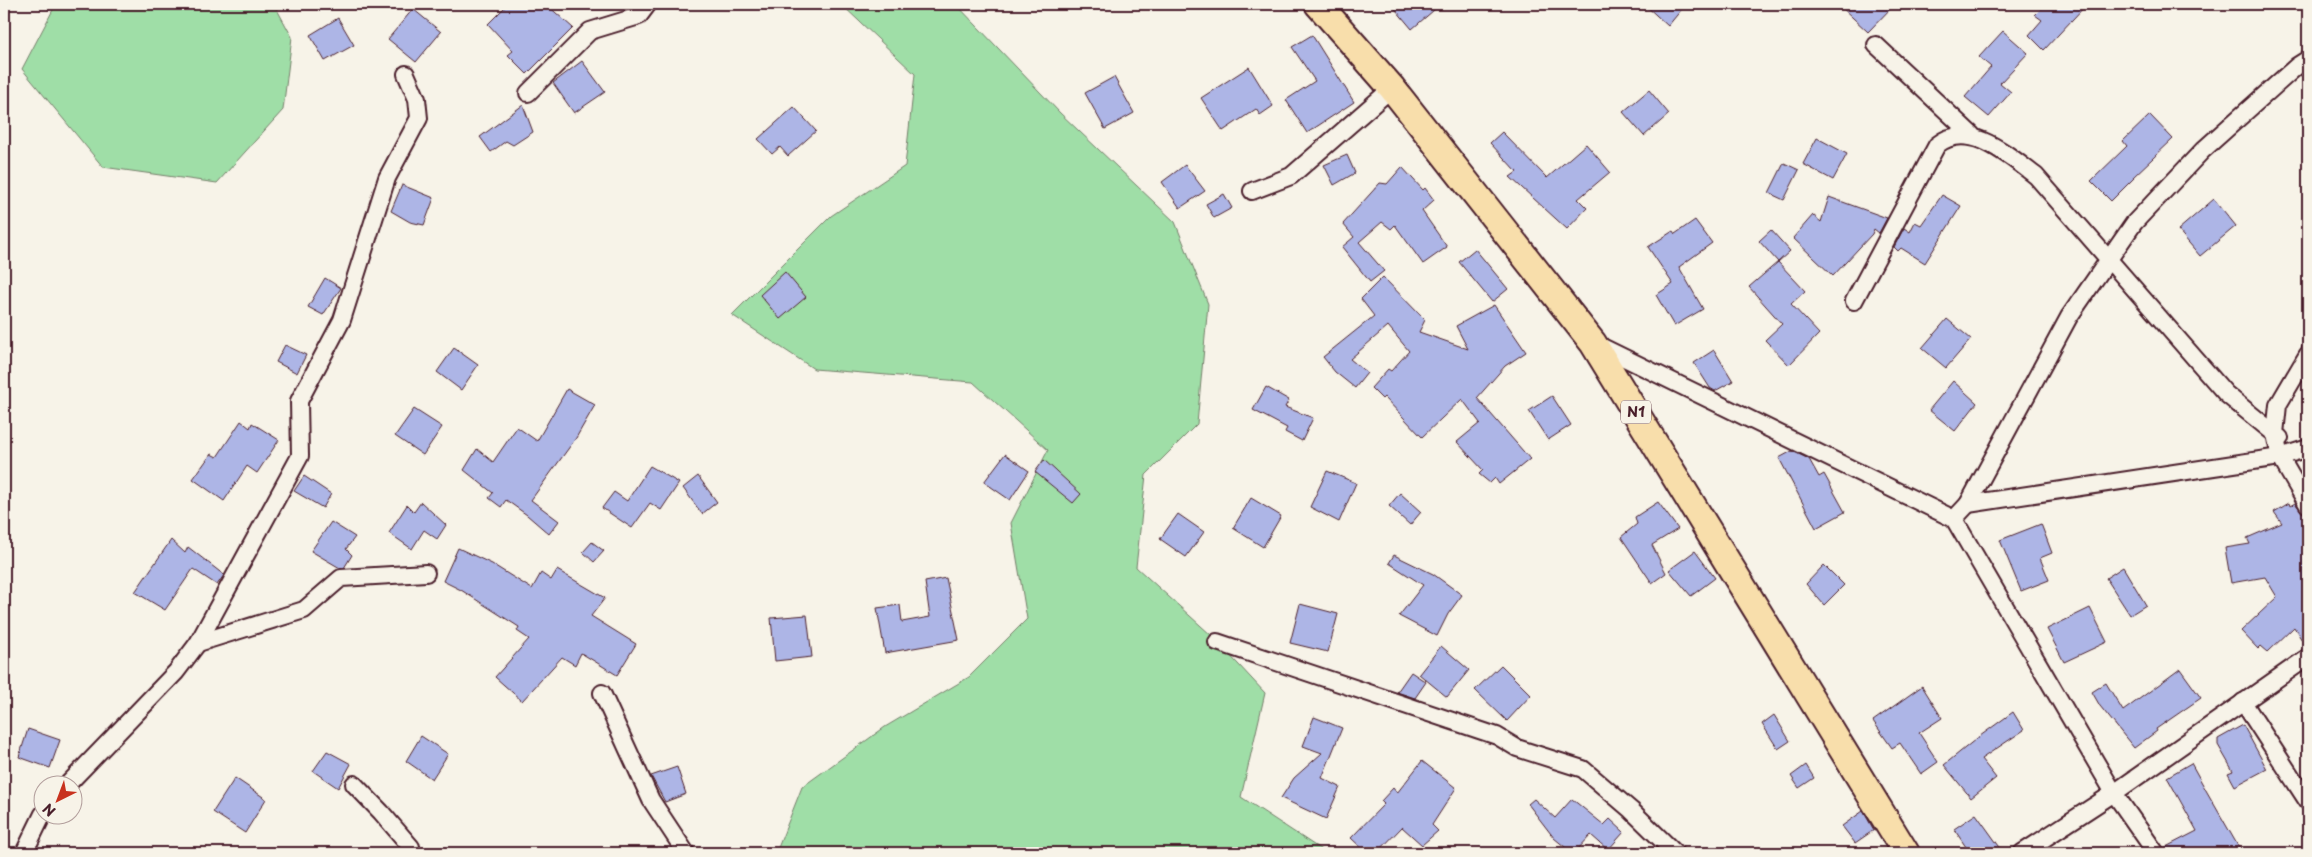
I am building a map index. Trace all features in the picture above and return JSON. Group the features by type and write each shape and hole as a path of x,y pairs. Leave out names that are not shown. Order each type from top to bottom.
{"highway":[{"name":"N1","path":"1318,4 1392,88 1593,342 1906,853"}],"street":[{"path":"528,93 590,31 639,16 648,4"},
{"path":"1876,45 1972,135 2007,154 2036,176 2108,261 2226,394 2275,434 2303,450"},
{"path":"1954,518 1968,504 2069,317 2134,223 2203,150 2297,66 2308,59"},
{"path":"78,774 176,672 198,643 300,456 299,401 342,320 387,178 419,118 416,98 406,74"},
{"path":"1252,191 1291,176 1392,88"},
{"path":"1854,300 1937,145 1948,136 1972,135"},
{"path":"1593,342 1954,518 2114,793 2156,853"},
{"path":"2308,354 2278,405 2275,434 2280,457 2308,505"},
{"path":"1968,504 2280,457 2303,450"},
{"path":"198,643 304,610 341,578 426,573"},
{"path":"1217,642 1497,736 1517,748 1583,769 1631,810 1675,853"},
{"path":"2022,853 2114,793 2308,657"},
{"path":"602,692 651,800 686,853"},
{"path":"2243,702 2308,802"},
{"path":"354,784 411,847 412,853"},
{"path":"24,853 37,824"}],"green space":[{"path":"56,4 274,4 292,37 283,110 217,183 103,167 22,69"},
{"path":"841,4 956,4 1060,113 1175,222 1208,304 1197,424 1146,475 1136,567 1211,635 1265,693 1241,797 1326,853 776,853 802,787 885,727 969,677 1027,619 1011,523 1048,450 973,382 814,369 732,315 831,216 905,166 915,74"}],"building":[{"path":"508,4 546,4 573,28 527,74 508,55 513,51 488,24"},
{"path":"1391,4 1441,4 1412,29"},
{"path":"1644,4 1686,4 1668,26"},
{"path":"1838,4 1895,4 1868,32"},
{"path":"2046,4 2087,4 2044,50 2029,35 2042,20 2035,15"},
{"path":"413,9 441,32 416,62 388,39"},
{"path":"338,18 354,45 325,61 310,35"},
{"path":"2003,31 2028,53 2000,83 2011,92 1989,117 1965,97 1991,67 1979,57"},
{"path":"1312,35 1354,102 1307,133 1286,100 1315,81 1292,47"},
{"path":"582,61 605,92 574,113 553,83"},
{"path":"1249,67 1273,106 1260,115 1256,109 1223,131 1201,98"},
{"path":"1114,77 1134,113 1105,129 1085,93"},
{"path":"1649,90 1669,114 1644,136 1623,112"},
{"path":"523,105 533,132 513,145 506,141 491,152 480,137"},
{"path":"794,107 816,131 788,156 780,147 772,154 758,139"},
{"path":"2150,115 2173,139 2111,201 2091,181 2127,146 2123,141"},
{"path":"1502,132 1547,178 1586,144 1610,172 1578,199 1587,208 1567,229 1510,177 1517,172 1490,143"},
{"path":"1817,138 1847,154 1833,180 1803,164"},
{"path":"1347,155 1355,173 1334,185 1324,165"},
{"path":"1784,163 1799,170 1784,200 1769,193"},
{"path":"1185,165 1205,191 1180,208 1162,182"},
{"path":"1402,167 1423,190 1425,188 1434,200 1422,211 1447,247 1423,264 1395,225 1391,229 1382,222 1359,242 1384,271 1370,282 1342,247 1354,237 1343,224 1380,183 1387,184"},
{"path":"402,185 434,198 424,225 410,222 391,211"},
{"path":"1224,194 1232,208 1214,218 1206,204"},
{"path":"1942,195 1961,206 1925,263 1901,248 1898,251 1894,247 1904,228 1910,232 1915,222 1921,225"},
{"path":"1829,197 1887,218 1879,233 1874,229 1872,234 1833,276 1793,238 1813,215 1821,222"},
{"path":"2214,199 2236,226 2200,256 2178,230"},
{"path":"1695,220 1712,243 1679,267 1703,309 1674,326 1656,295 1673,284 1648,247 1673,231 1675,234"},
{"path":"1771,230 1790,251 1778,262 1759,241"},
{"path":"1475,249 1508,289 1492,302 1459,262"},
{"path":"1778,262 1805,291 1791,304 1819,334 1789,365 1765,340 1782,324 1749,287"},
{"path":"785,272 806,297 780,319 760,295"},
{"path":"1383,277 1425,320 1419,332 1468,349 1456,326 1494,305 1526,352 1505,366 1477,398 1530,459 1499,484 1495,478 1490,483 1479,474 1483,470 1457,442 1480,423 1462,399 1422,437 1384,397 1382,399 1371,388 1388,369 1391,371 1409,351 1388,326 1350,359 1367,373 1355,388 1335,372 1323,357 1374,316 1361,299"},
{"path":"325,278 341,288 323,315 308,307"},
{"path":"1947,319 1971,339 1946,368 1922,348"},
{"path":"285,345 306,355 297,373 276,362"},
{"path":"454,348 478,365 461,390 437,372"},
{"path":"1714,350 1733,381 1715,391 1710,388 1694,363"},
{"path":"1953,381 1977,403 1955,431 1929,410"},
{"path":"1266,387 1289,400 1285,407 1313,418 1302,441 1285,432 1287,428 1253,410"},
{"path":"567,389 595,405 576,438 531,500 559,521 549,534 506,500 501,507 489,498 493,493 464,470 477,449 493,462 517,427 537,441"},
{"path":"1552,396 1571,425 1548,440 1529,411"},
{"path":"414,409 442,427 423,455 395,436"},
{"path":"241,421 250,428 252,423 279,440 257,473 247,466 224,501 193,479 211,454 217,457"},
{"path":"1792,451 1809,459 1819,477 1824,474 1845,512 1816,528 1779,458"},
{"path":"1005,454 1029,471 1010,500 984,482"},
{"path":"1044,460 1081,494 1073,503 1035,472"},
{"path":"650,466 679,483 661,510 650,503 632,528 602,508 614,492 627,501"},
{"path":"1327,471 1356,483 1339,522 1310,507"},
{"path":"304,476 331,494 323,508 294,491"},
{"path":"698,476 717,502 702,514 683,488"},
{"path":"1400,493 1421,512 1410,525 1389,506"},
{"path":"1251,498 1281,516 1263,547 1233,528"},
{"path":"421,502 446,525 437,539 424,530 412,549 389,533 407,505 414,512"},
{"path":"1658,502 1678,529 1652,545 1666,573 1652,583 1621,537 1637,524 1635,517"},
{"path":"2289,503 2290,506 2295,503 2303,513 2308,515 2308,647 2306,647 2294,627 2268,652 2261,646 2258,649 2241,631 2277,597 2265,577 2231,583 2225,548 2250,544 2247,538 2282,523 2274,512"},
{"path":"1178,514 1204,532 1186,557 1160,539"},
{"path":"331,522 355,537 346,549 352,555 344,568 340,568 311,551"},
{"path":"2041,524 2052,553 2040,558 2049,580 2021,591 2000,540"},
{"path":"171,540 185,553 188,547 224,575 217,585 193,569 165,610 135,592"},
{"path":"592,542 604,551 594,562 583,552"},
{"path":"458,548 492,564 532,589 541,573 551,580 557,570 605,598 591,616 636,644 617,675 581,653 575,665 562,657 522,701 495,677 529,639 517,631 519,627 461,590 443,581"},
{"path":"1695,551 1715,578 1691,596 1669,570"},
{"path":"1394,555 1433,574 1462,595 1448,614 1437,636 1399,616 1423,585 1389,563"},
{"path":"1824,565 1844,585 1824,605 1806,584"},
{"path":"2123,567 2146,605 2130,615 2106,578"},
{"path":"946,578 959,640 885,653 877,608 900,605 902,622 930,617 925,582"},
{"path":"1300,604 1338,614 1328,652 1290,643"},
{"path":"2090,608 2107,642 2064,662 2047,629"},
{"path":"807,615 812,657 775,661 771,618"},
{"path":"1441,646 1469,670 1447,697 1419,674"},
{"path":"1501,665 1531,695 1507,721 1475,690"},
{"path":"2180,669 2201,698 2156,729 2157,731 2134,748 2100,706 2092,692 2106,683 2123,711"},
{"path":"1411,672 1426,682 1415,698 1397,692"},
{"path":"1922,686 1942,718 1919,733 1938,762 1921,774 1900,743 1892,748 1873,721"},
{"path":"2013,712 2024,730 1981,759 1996,778 1971,798 1944,765"},
{"path":"1774,715 1790,741 1778,749 1762,724"},
{"path":"1314,717 1342,728 1322,778 1340,787 1326,819 1281,798 1294,778 1322,753 1303,746"},
{"path":"2243,725 2267,769 2235,786 2228,773 2233,771 2218,745 2218,739"},
{"path":"28,729 60,740 50,768 19,757"},
{"path":"421,736 448,754 432,779 406,761"},
{"path":"327,751 351,764 338,788 313,771"},
{"path":"1422,761 1456,788 1432,825 1438,831 1422,845 1402,827 1377,853 1367,853 1351,838 1384,804 1381,801 1393,788 1397,793"},
{"path":"2191,763 2242,853 2166,853 2164,848 2197,831 2167,777"},
{"path":"1806,765 1814,778 1799,788 1791,776"},
{"path":"677,767 686,794 665,802 651,776"},
{"path":"235,778 266,799 245,833 213,812"},
{"path":"1534,799 1555,818 1572,799 1604,825 1610,819 1624,832 1608,850 1591,835 1577,850 1571,852 1554,838 1528,804"},
{"path":"1863,811 1874,830 1855,843 1842,826"},
{"path":"1976,814 2004,853 1970,853 1954,829"}]}
